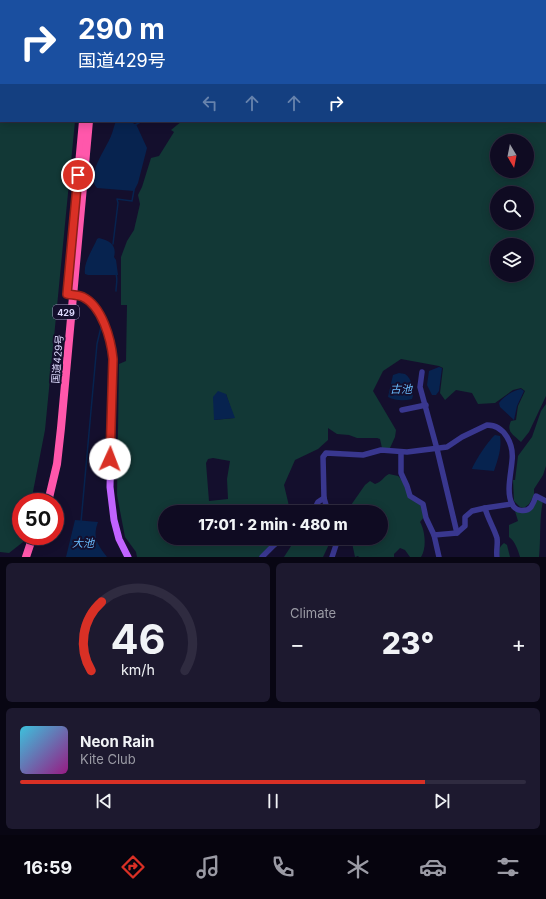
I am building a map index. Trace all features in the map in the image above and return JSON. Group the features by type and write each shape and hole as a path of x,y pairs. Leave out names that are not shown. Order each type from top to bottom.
{"highway":[{"name":"国道429号","path":"50,493 57,464 61,428 83,122"},
{"name":"国道429号","path":"46,493 52,463 89,122"},
{"path":"26,557 30,545"},
{"path":"32,557 35,545"}],"main road":[{"path":"70,294 82,296 90,302 100,316 112,343 113,359 110,494 114,520 128,557"}],"street":[{"path":"422,372 420,387 426,405 457,533"},
{"path":"402,410 426,405"},
{"path":"326,505 324,498 323,457 326,453 362,455 381,450 401,452 437,449 447,447 462,437 487,425 492,425 502,430 508,440 512,454 510,478 512,504 517,509 526,510 530,508 536,496 546,501"},
{"path":"401,452 401,473 410,496 423,504 426,518 434,535 438,557"},
{"path":"316,505 324,498"},
{"path":"434,535 457,533 465,526 465,517 472,511 512,504"},
{"path":"486,508 487,517 497,539 497,557"},
{"path":"262,557 274,545"},
{"path":"332,557 336,545"}],"green space":[{"path":"0,122 75,122 45,430 33,493 12,493 12,545 19,545 9,553 0,552"},
{"path":"181,122 546,122 546,396 529,432 521,442 511,433 509,428 511,421 516,420 518,406 525,391 521,388 513,390 495,403 478,404 472,393 456,390 445,400 440,393 443,368 401,359 383,371 373,391 396,430 395,437 390,448 382,448 380,439 377,438 357,438 349,435 337,434 328,428 328,440 318,449 295,460 284,485 289,505 158,505 158,545 271,545 259,557 137,557 136,552 125,537 117,495 119,364 126,361 127,305 121,305 121,257 127,241 134,230 140,204 138,195 151,158 159,156 174,132 171,130","holes":["226,394 234,418 214,420 214,408","213,458 230,461 227,479 228,499 209,501 206,463 208,459"]},
{"path":"546,404 546,466 543,475 534,489 534,495 529,504 524,508 520,507 514,501 513,480 515,480 518,456 532,437 541,411"},
{"path":"389,474 398,476 421,505 424,517 420,522 425,539 421,557 410,557 405,550 400,548 394,554 394,557 355,557 352,545 388,545 388,505 351,505 365,485 370,481 375,484"},
{"path":"537,498 543,501 539,557 520,557 515,543 509,537 509,525 518,521 515,511 526,512"},
{"path":"504,543 507,545 510,557 500,557 499,549"},
{"path":"292,545 329,545 323,557 284,557"}],"water":[{"path":"116,122 133,122 136,124 147,148 138,183 134,191 97,188 94,183 93,177 95,170 111,136"},
{"path":"99,238 112,244 115,253 114,257 116,260 118,275 85,274 85,265 97,239"},
{"path":"439,367 442,368 439,391 436,395 432,395 427,385 429,371"},
{"name":"古池","path":"399,373 405,374 411,382 413,390 412,399 400,400 388,397 393,375"},
{"path":"521,389 524,391 517,406 514,420 500,407 499,403 508,394"},
{"path":"218,391 226,394 235,418 214,420 213,397"},
{"path":"495,435 500,436 500,449 494,471 472,469 482,451"},
{"name":"大池","path":"75,520 98,522 96,528 97,541 107,557 66,557"}],"waterway":[{"path":"135,125 140,122"},
{"path":"113,244 118,203 117,199 132,201 134,190"},
{"path":"116,274 116,291"},
{"path":"81,522 97,344 101,327"}],"route":[{"path":"78,175 67,294 82,296 90,302 100,316 112,343 113,359 110,459"}]}
